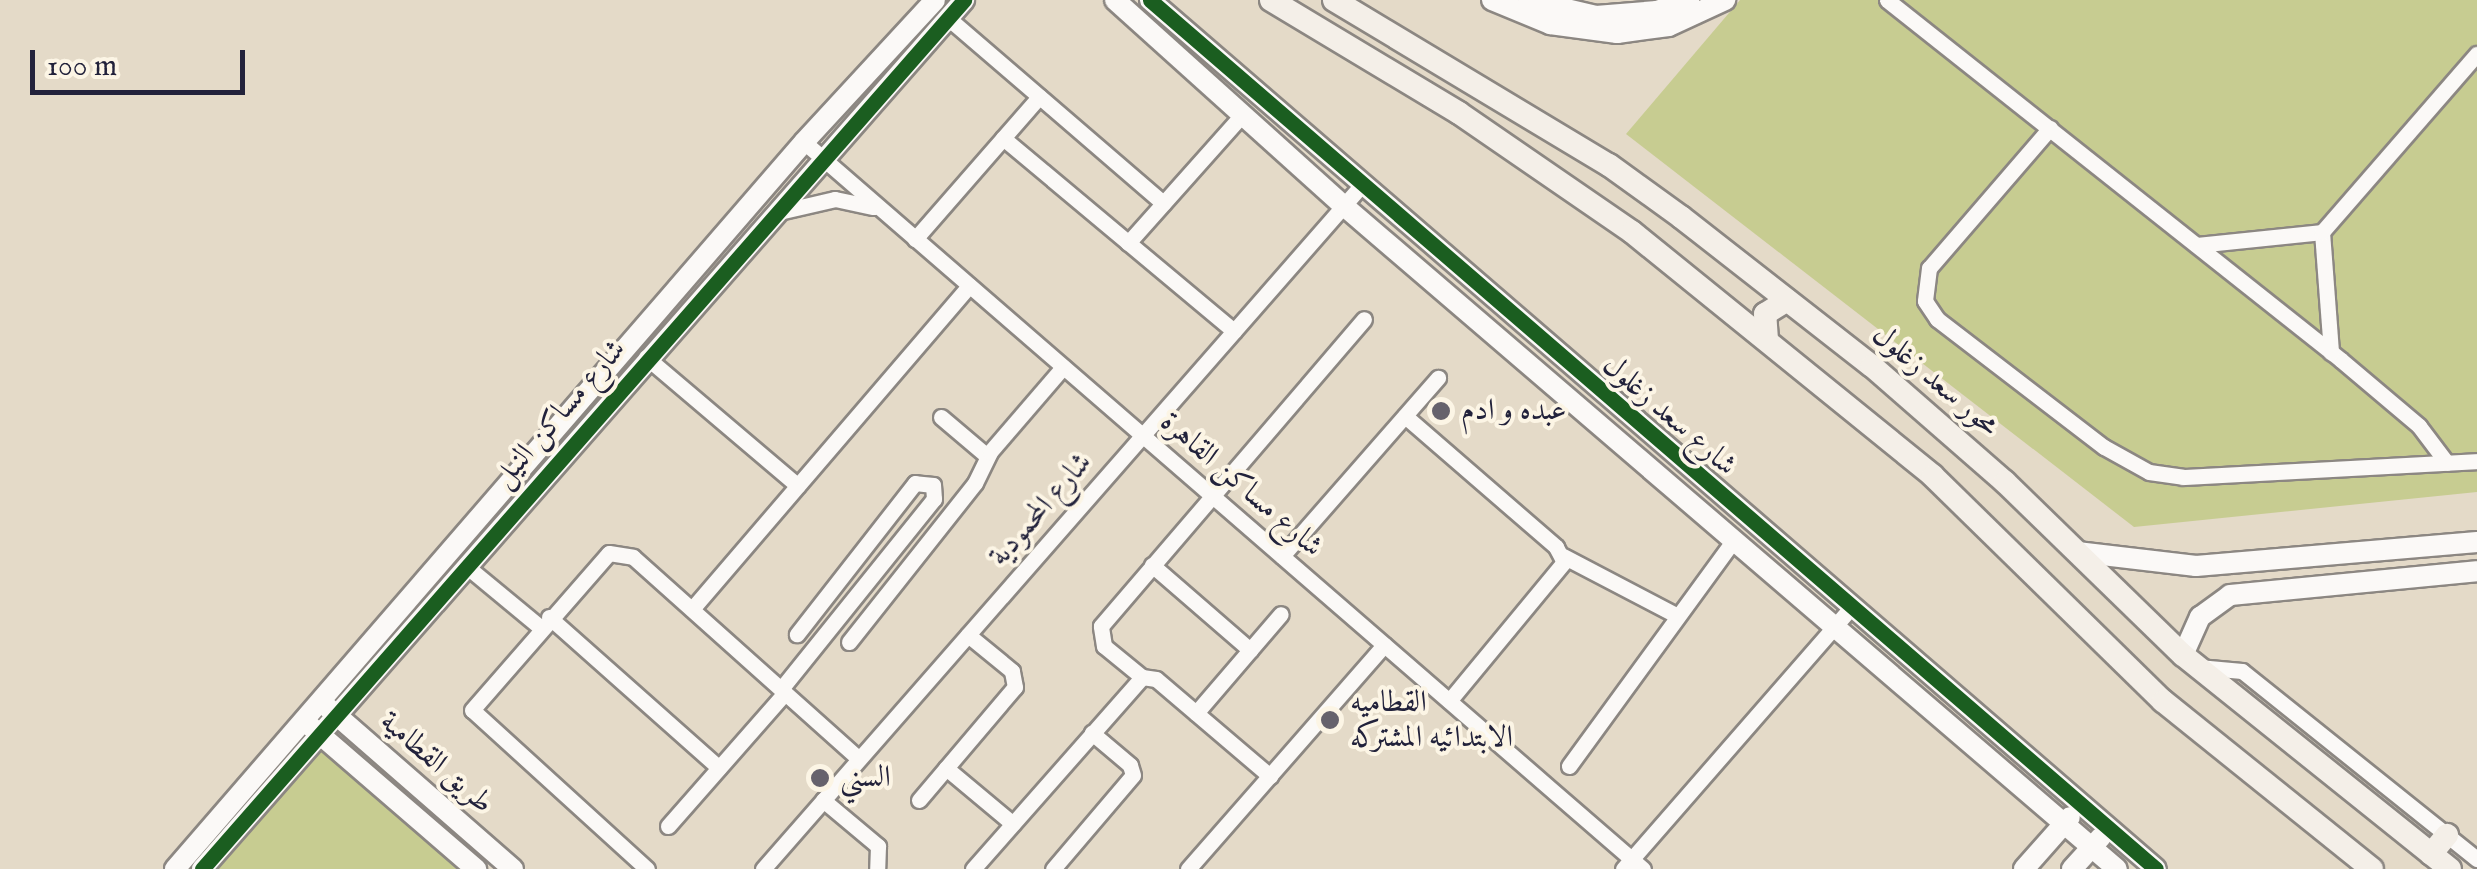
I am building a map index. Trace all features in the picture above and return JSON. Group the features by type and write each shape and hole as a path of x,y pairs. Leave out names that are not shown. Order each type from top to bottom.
{"main road":[{"path":"1271,0 1546,171 1767,340 1972,510 2163,701 2372,869"},
{"name":"محور سعد زغلول","path":"1334,0 1609,165 1787,300 1940,423 2191,661 2450,869"},
{"path":"1767,340 1764,314 1787,300"},
{"path":"2431,854 2448,835"}],"street":[{"name":"شارع مساكن النيل","path":"202,869 311,727 804,142 935,0"},
{"name":"شارع مساكن النيل","path":"328,707 465,565 964,0"},
{"name":"شارع سعد زغلول","path":"1150,0 2156,869"},
{"path":"1492,0 1550,24 1616,33 1668,26 1725,0"},
{"path":"1528,0 1596,16 1657,11 1689,0"},
{"path":"1888,0 2331,352 2410,418 2446,463"},
{"name":"شارع سعد زغلول","path":"1116,1 1240,116 2116,869"},
{"path":"948,18 1163,203"},
{"path":"2196,245 2322,232 2477,54"},
{"path":"915,238 1039,98"},
{"path":"1128,243 1240,116"},
{"path":"2050,128 1929,268 1923,290 1936,320 2104,447 2149,472 2182,477 2477,461"},
{"path":"1004,138 1234,331"},
{"name":"شارع مساكن القاهرة","path":"804,142 1449,701 1632,866"},
{"name":"شارع المحمودية","path":"763,869 1361,186"},
{"path":"771,216 834,199 882,210"},
{"path":"2322,232 2331,352"},
{"path":"692,610 969,286"},
{"path":"1270,776 1156,679 1142,677 1104,646 1098,633 1364,319"},
{"path":"646,358 798,486"},
{"path":"849,642 975,483 987,456 1063,366"},
{"path":"1282,556 1438,378"},
{"path":"1405,416 1563,556 1676,615"},
{"path":"941,417 987,456"},
{"path":"668,826 783,690 934,500 933,485 915,484 796,634"},
{"path":"1569,766 1621,701 1630,675 1733,541"},
{"path":"2077,552 2158,566 2477,542"},
{"path":"647,869 473,714 475,698 602,558 617,551 692,610 860,759"},
{"path":"1449,701 1560,573 1563,556"},
{"path":"858,559 874,574"},
{"path":"2220,563 2230,595"},
{"path":"465,565 544,622 719,768"},
{"path":"1152,565 1250,650"},
{"path":"2477,571 2230,595 2200,617 2191,661 2242,671 2477,859"},
{"path":"1632,866 1851,608"},
{"path":"1196,713 1280,614"},
{"path":"919,800 1016,682 968,635"},
{"path":"1188,869 1384,645"},
{"path":"973,869 1142,677"},
{"name":"طريق القطامية","path":"328,707 512,869"},
{"name":"شارع مساكن النيل","path":"175,869 311,727"},
{"name":"طريق القطامية","path":"311,727 476,869"},
{"path":"1054,869 1133,775 1092,733"},
{"path":"946,768 1013,824"},
{"path":"823,800 878,846 878,869"},
{"path":"2024,869 2081,804"},
{"path":"2072,869 2108,828"}],"green space":[{"path":"1740,0 2477,0 2477,492 2134,527 1626,134"},
{"path":"318,733 474,869 201,869"}],"cycle path":[{"path":"202,869 964,0"},
{"path":"1150,0 2156,869"}],"place":[{"name":"عبده و ادم","path":"1441,411"},
{"name":"القطاميه الابتدائيه المشتركه","path":"1330,720"},
{"name":"السني","path":"820,778"}]}
